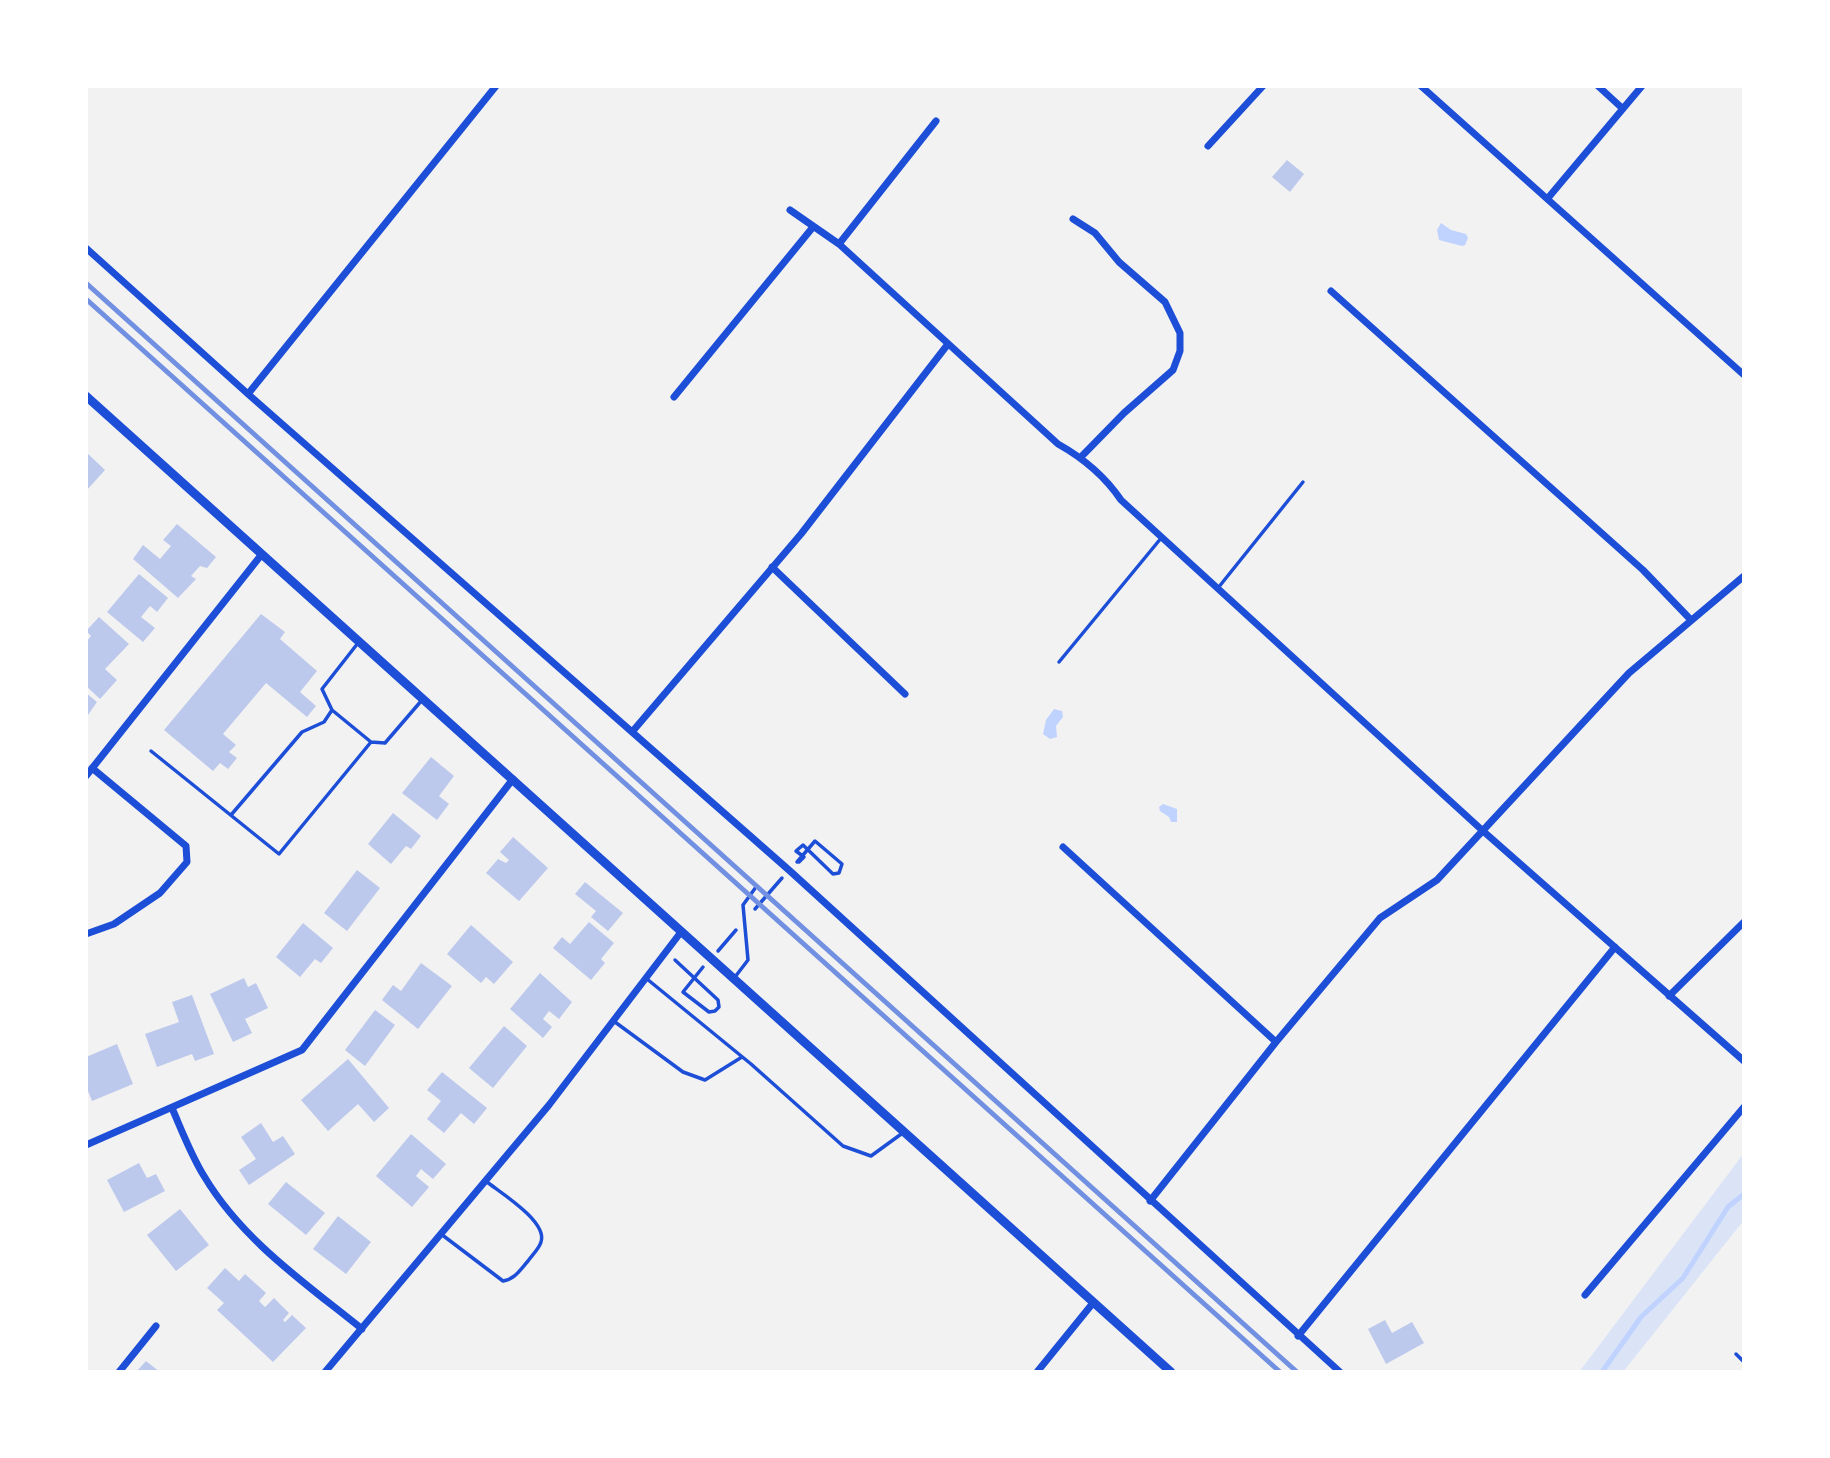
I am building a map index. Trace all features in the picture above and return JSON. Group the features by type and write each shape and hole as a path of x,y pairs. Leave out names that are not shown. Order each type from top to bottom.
{"street":[{"path":"248,394 496,86"},
{"path":"1208,146 1263,86"},
{"path":"1421,86 1744,375"},
{"path":"1598,86 1622,108"},
{"path":"1548,198 1642,86"},
{"path":"839,244 936,121"},
{"path":"790,210 839,244 1058,444 1081,457 1111,485 1121,500 1483,831 1744,1061"},
{"path":"1073,219 1095,233 1119,262 1165,302 1180,333 1180,351 1173,370 1124,413 1081,457"},
{"path":"674,397 813,227"},
{"path":"86,248 790,871 1340,1372"},
{"path":"1331,290 1643,570 1691,620"},
{"path":"632,732 801,534 948,344"},
{"path":"86,396 1171,1372"},
{"path":"86,776 262,554"},
{"path":"772,567 905,694"},
{"path":"1150,1201 1276,1042 1380,918 1437,880 1629,673 1744,576"},
{"path":"86,934 114,924 160,893 187,862 186,846 92,768"},
{"path":"86,1145 302,1050 513,779"},
{"path":"1063,847 1276,1042"},
{"path":"1669,996 1744,922"},
{"path":"325,1372 549,1105 681,932"},
{"path":"1298,1336 1615,947"},
{"path":"1585,1295 1744,1107"},
{"path":"172,1108 204,1177 231,1214 266,1251 362,1329"},
{"path":"1037,1372 1093,1303"},
{"path":"119,1372 156,1326"}],"lane":[{"path":"1218,588 1303,482"},
{"path":"1059,662 1162,537"},
{"path":"359,641 323,688 332,710 371,742 385,743 423,699"},
{"path":"231,815 302,732 324,722 332,710"},
{"path":"151,751 279,854 371,742"},
{"path":"734,979 748,960 743,905 756,887"},
{"path":"645,978 742,1057 843,1146 871,1156 904,1132"},
{"path":"613,1021 683,1072 705,1080 742,1057"},
{"path":"441,1234 503,1281 515,1276 542,1241 541,1234 526,1213 485,1181"},
{"path":"1736,1354 1744,1362"}],"path":[{"path":"790,871 804,857 796,851 803,845 833,874 839,873 842,864 815,841"},
{"path":"666,951 718,1000 719,1007 715,1012 709,1012 683,992 688,984"}],"shaded area":[{"path":"1744,1153 1744,1220 1623,1372 1579,1372"}],"water":[{"path":"1441,223 1451,230 1466,234 1468,238 1465,245 1439,240 1437,230"},
{"path":"1054,709 1062,711 1063,717 1056,726 1057,737 1050,739 1043,734 1046,720"},
{"path":"1163,804 1177,809 1177,822 1171,822 1169,817 1160,811 1159,807"}],"building":[{"path":"1287,160 1304,174 1290,192 1272,177"},
{"path":"86,452 105,470 86,491"},
{"path":"177,524 216,557 207,568 200,566 191,576 196,579 178,598 133,559 143,545 160,559 171,546 163,540"},
{"path":"139,574 168,598 157,612 150,606 141,617 155,628 143,642 107,612"},
{"path":"261,614 285,632 280,639 317,671 300,692 316,706 307,717 266,683 223,734 236,745 229,752 237,758 228,769 220,763 213,771 164,730"},
{"path":"99,617 129,644 105,669 117,680 100,699 86,686 86,642 91,636 86,631"},
{"path":"86,693 97,702 88,715 86,714"},
{"path":"431,757 454,776 439,796 449,804 437,820 402,793"},
{"path":"393,813 421,836 411,849 406,846 391,864 368,844"},
{"path":"513,837 548,868 519,901 486,873 498,859 506,863 509,860 500,852"},
{"path":"357,870 380,888 347,931 324,913"},
{"path":"585,882 623,913 608,931 591,917 596,911 575,894"},
{"path":"589,922 614,943 601,959 605,963 591,980 553,948 562,937 570,944"},
{"path":"303,923 333,948 321,963 315,959 300,977 276,957"},
{"path":"471,925 513,962 494,984 486,977 481,983 447,954"},
{"path":"421,963 452,986 418,1029 382,1000 393,985 401,991"},
{"path":"540,973 572,1002 559,1019 549,1011 543,1019 552,1027 543,1038 510,1009"},
{"path":"244,978 248,987 256,983 268,1008 245,1019 252,1033 233,1042 210,994"},
{"path":"192,995 214,1054 195,1061 192,1054 157,1067 145,1034 179,1022 172,1002"},
{"path":"375,1010 395,1025 365,1066 345,1050"},
{"path":"504,1026 527,1046 493,1088 469,1068"},
{"path":"117,1044 133,1084 92,1101 86,1086 86,1057"},
{"path":"348,1059 389,1108 374,1122 358,1104 328,1131 301,1100"},
{"path":"442,1072 487,1108 474,1124 461,1113 444,1133 427,1119 441,1101 427,1090"},
{"path":"261,1123 273,1142 283,1136 295,1154 249,1185 239,1170 256,1159 241,1137"},
{"path":"411,1134 446,1164 433,1179 421,1169 416,1176 429,1187 412,1207 376,1176"},
{"path":"139,1163 147,1178 156,1174 165,1191 124,1212 107,1180"},
{"path":"286,1182 325,1213 306,1235 268,1204"},
{"path":"180,1209 209,1245 176,1271 147,1235"},
{"path":"338,1216 371,1242 346,1274 313,1249"},
{"path":"225,1268 239,1281 245,1274 266,1293 259,1301 265,1307 274,1298 289,1313 283,1320 285,1322 292,1315 306,1328 273,1362 217,1310 224,1303 207,1288"},
{"path":"1385,1320 1392,1333 1412,1322 1424,1343 1386,1364 1368,1329"},
{"path":"146,1361 160,1372 136,1372"}],"waterway":[{"path":"1602,1372 1641,1317 1683,1278 1728,1207 1744,1194"}],"railway":[{"path":"86,283 1297,1372"},
{"path":"86,299 1280,1372"}]}
